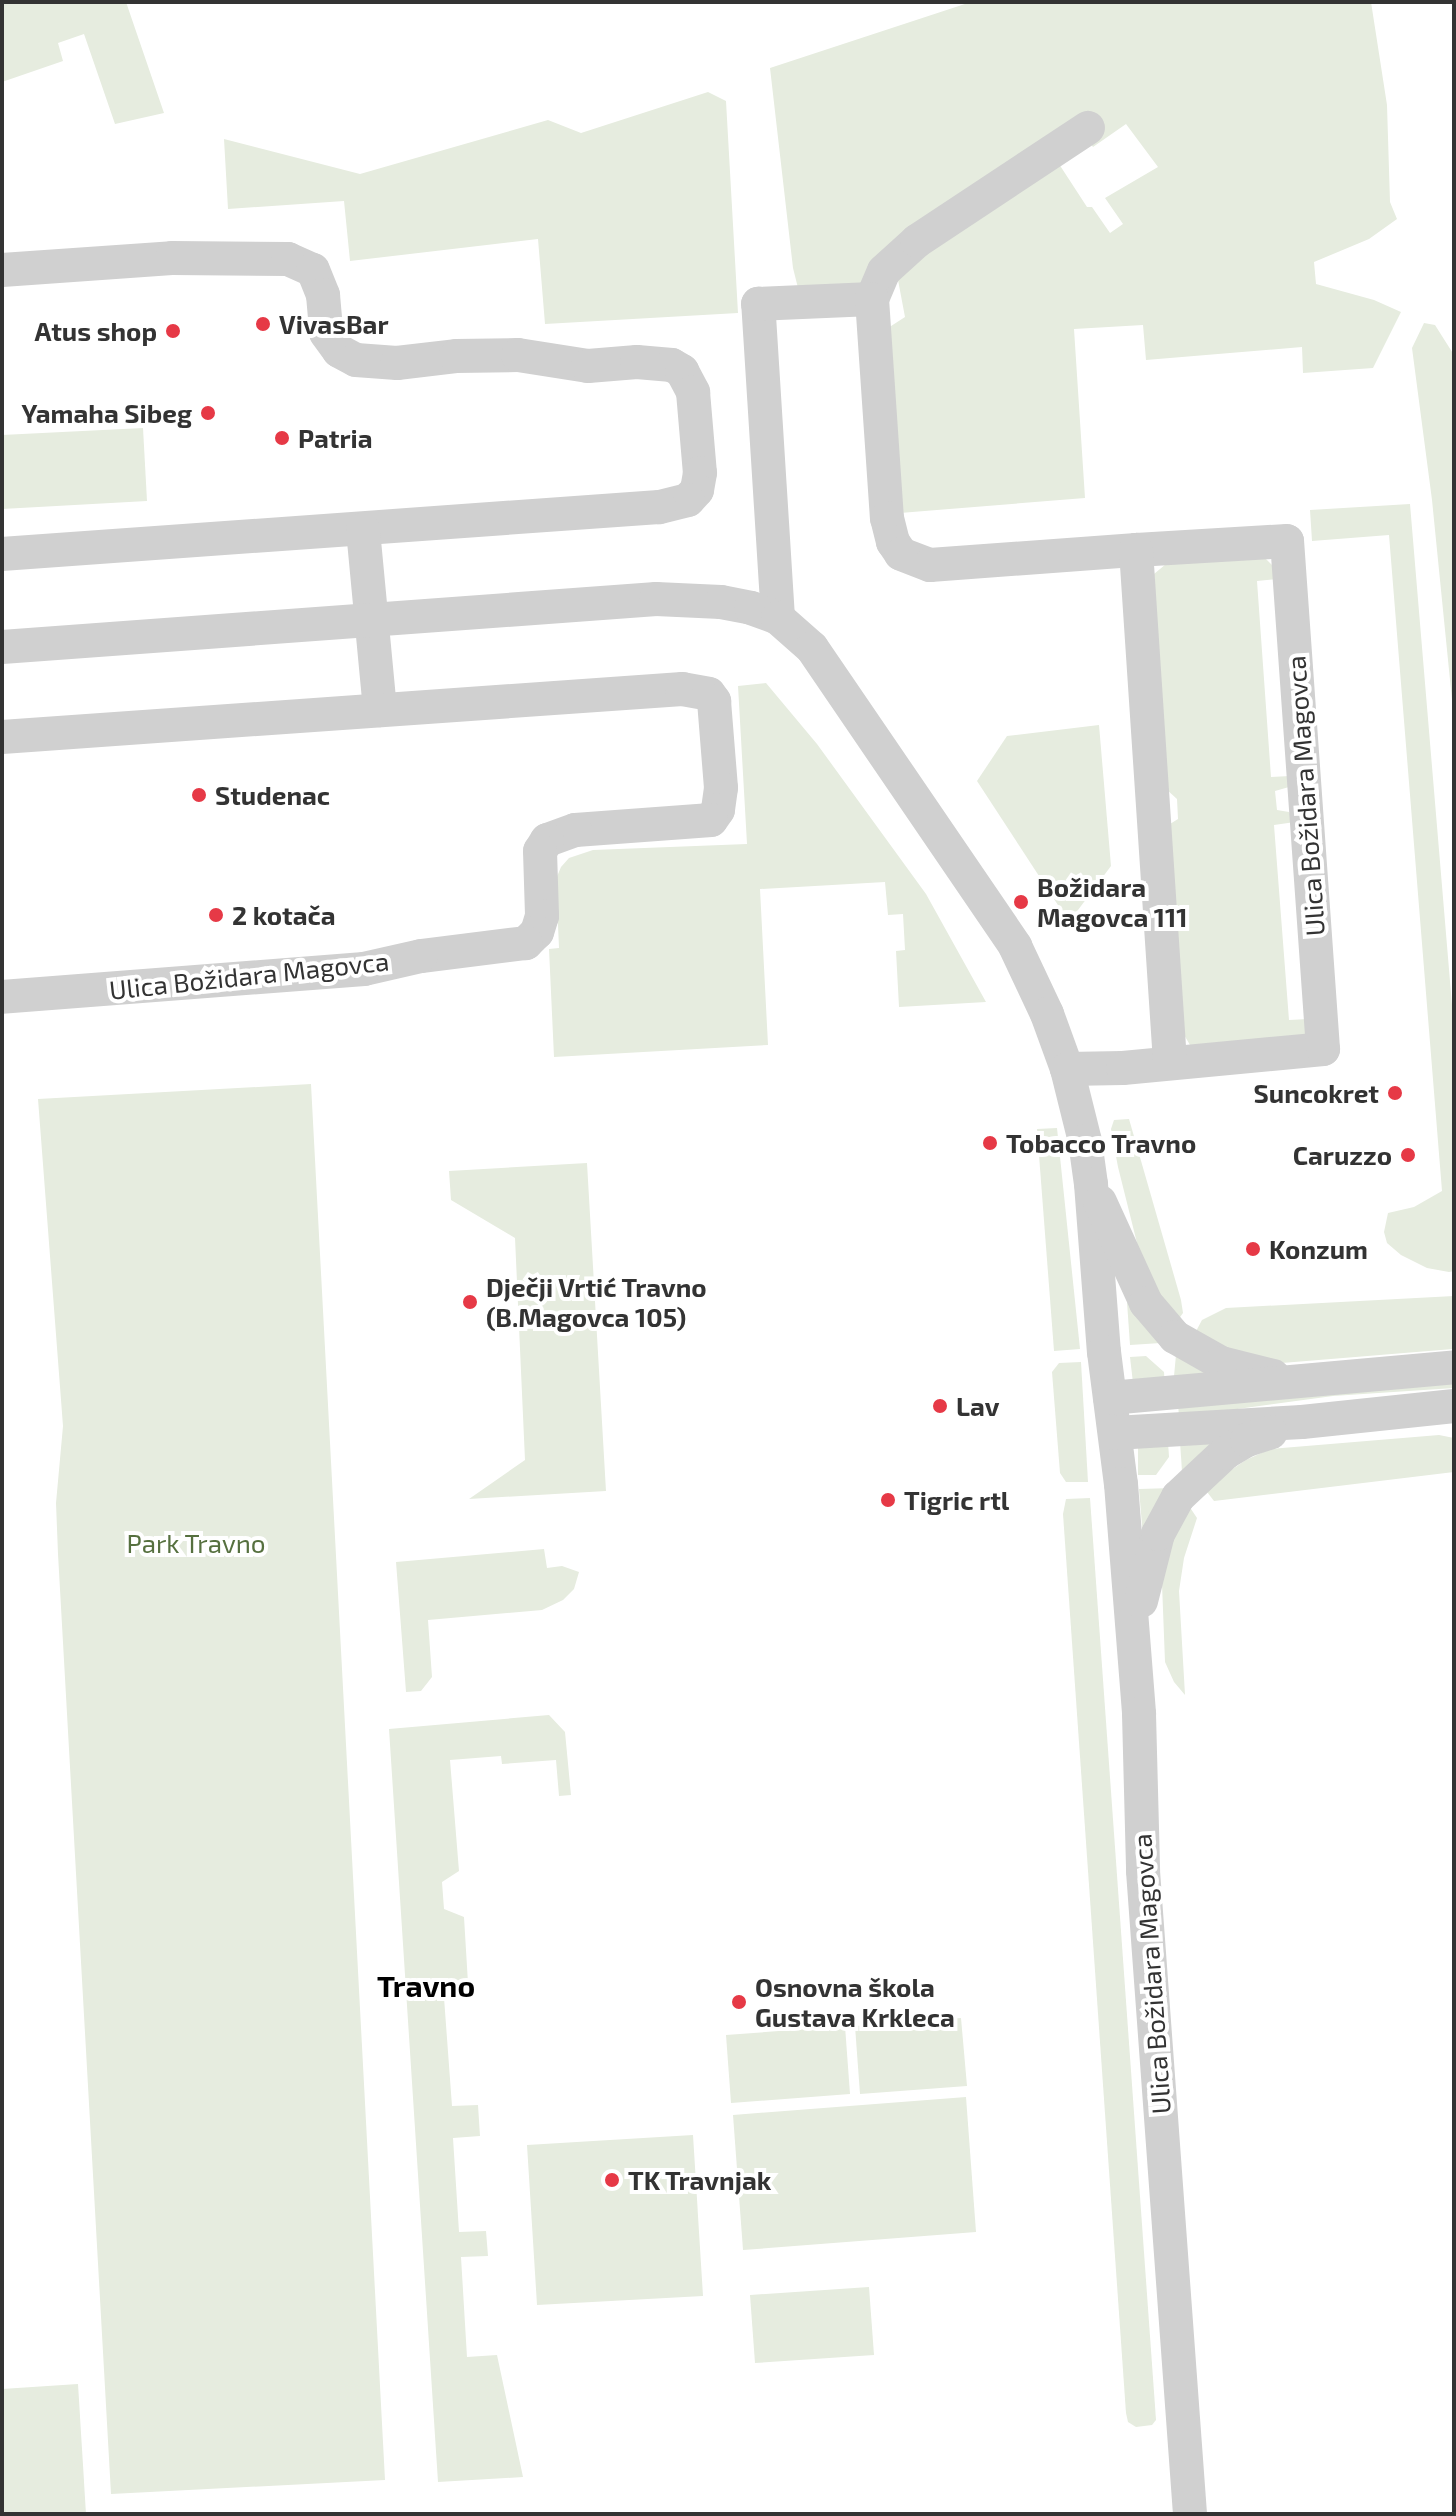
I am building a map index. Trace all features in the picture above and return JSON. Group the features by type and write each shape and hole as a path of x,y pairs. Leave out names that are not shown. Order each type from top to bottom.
{"street":[{"path":"778,618 758,304 872,299 884,271 917,241 1088,128"},
{"path":"2,270 172,258 288,259 313,270 323,295 326,333 339,351 356,360 397,363 456,356 518,355 588,366 658,362 682,371 689,382 700,473 697,490 688,500 659,507 2,554"},
{"name":"Ulica Božidara Magovca","path":"872,299 887,518 893,542 901,554 930,565 1287,541 1323,1049 1123,1068 1067,1069"},
{"path":"363,530 380,710"},
{"path":"1136,550 1170,1062"},
{"name":"Ulica Božidara Magovca","path":"2,647 656,599 721,602 778,618 795,629 826,665 1015,946 1047,1014 1067,1069 1085,1141 1091,1184 1133,1641 1143,1871 1190,2514"},
{"name":"Ulica Božidara Magovca","path":"2,737 695,690 709,694 714,701 721,788 718,810 711,820 575,830 547,840 540,851 542,916 537,932 526,943 421,956 364,969 2,997"},
{"path":"1091,1184 1146,1303 1175,1337 1221,1363 1293,1382"},
{"path":"1110,1398 1454,1367"},
{"path":"1115,1433 1302,1422 1454,1406"},
{"path":"1413,1409 1454,1417"},
{"path":"1133,1641 1158,1534 1178,1497 1211,1463 1247,1440 1302,1422"}],"green space":[{"path":"2,2 126,2 164,113 115,124 84,34 58,43 63,61 2,82"},
{"path":"971,2 1371,2 1387,105 1390,202 1397,219 1369,239 1314,262 1316,284 1374,300 1401,312 1373,368 1303,373 1302,347 1146,360 1143,325 1074,329 1085,498 900,513 888,328 905,317 898,280 900,267 1059,164 1087,207 1092,207 1110,233 1123,224 1105,198 1158,167 1126,124 1093,147 1090,143 864,288 799,292 793,268 770,68"},
{"path":"708,92 726,101 738,313 545,324 538,239 350,261 344,201 228,209 224,139 360,174 548,120 581,133"},
{"path":"1424,323 1435,325 1454,355 1454,720 1432,500 1412,348"},
{"path":"143,428 147,501 2,509 2,435"},
{"path":"1410,504 1454,1029 1454,1271 1449,1272 1427,1268 1401,1255 1387,1243 1384,1232 1388,1213 1414,1207 1442,1191 1389,535 1312,541 1310,510"},
{"path":"1265,558 1277,570 1277,579 1257,581 1271,777 1290,776 1289,787 1275,791 1277,810 1289,812 1295,822 1274,825 1289,1020 1308,1019 1305,1039 1190,1045 1183,1033 1170,824 1178,819 1177,799 1166,789 1154,574 1166,564"},
{"path":"766,683 817,744 926,894 986,1002 899,1007 896,951 905,950 903,914 888,915 885,882 760,889 768,1045 554,1057 549,949 559,948 556,879 561,867 569,858 593,850 747,844 738,686"},
{"path":"1099,725 1111,866 1069,922 977,781 1007,736"},
{"name":"Park Travno","path":"311,1084 385,2480 111,2494 58,1554 56,1503 63,1426 38,1099"},
{"path":"1129,1119 1181,1300 1183,1313 1175,1324 1140,1255 1118,1167 1111,1129 1114,1120"},
{"path":"1057,1128 1080,1349 1054,1351 1037,1129"},
{"path":"587,1163 606,1491 469,1499 525,1460 515,1238 451,1200 449,1171"},
{"path":"1454,1296 1453,1349 1282,1363 1227,1352 1194,1335 1202,1320 1226,1308"},
{"path":"1127,1302 1161,1343 1130,1345"},
{"path":"1176,1355 1223,1376 1174,1376"},
{"path":"1146,1356 1164,1372 1165,1387 1133,1383 1130,1357"},
{"path":"1081,1362 1088,1482 1066,1482 1060,1473 1052,1372 1059,1363"},
{"path":"1454,1381 1454,1388 1333,1396 1179,1417 1178,1404"},
{"path":"1439,1435 1454,1438 1454,1472 1214,1501 1204,1488 1246,1460 1270,1449"},
{"path":"1235,1437 1182,1472 1180,1441"},
{"path":"1168,1442 1169,1457 1156,1475 1138,1475 1138,1448"},
{"path":"1172,1488 1143,1537 1139,1489"},
{"path":"1090,1498 1156,2420 1152,2425 1136,2427 1128,2422 1126,2413 1063,1514 1066,1499"},
{"path":"1189,1506 1197,1518 1184,1558 1179,1591 1185,1695 1174,1682 1165,1662 1162,1584 1172,1536"},
{"path":"544,1549 547,1568 562,1566 579,1572 574,1589 563,1600 542,1610 428,1620 432,1677 421,1691 406,1692 396,1562"},
{"path":"549,1715 565,1732 571,1795 559,1796 556,1760 502,1764 501,1756 450,1760 459,1871 442,1882 444,1909 464,1917 468,1983 443,1984 452,2106 478,2105 480,2136 453,2138 459,2232 486,2231 488,2256 461,2257 467,2357 497,2355 523,2477 438,2482 389,1729"},
{"path":"961,2018 967,2086 860,2094 855,2026"},
{"path":"845,2026 850,2094 731,2103 726,2035"},
{"path":"966,2097 976,2232 743,2250 733,2115"},
{"path":"693,2135 703,2296 537,2305 527,2145"},
{"path":"869,2287 874,2355 755,2363 750,2295"},
{"path":"78,2384 86,2514 2,2514 2,2389"}],"place":[{"name":"VivasBar","path":"263,324"},
{"name":"Atus shop","path":"173,331"},
{"name":"Yamaha Sibeg","path":"208,413"},
{"name":"Patria","path":"282,438"},
{"name":"Studenac","path":"199,795"},
{"name":"Božidara Magovca 111","path":"1021,902"},
{"name":"2 kotača","path":"216,915"},
{"name":"Suncokret","path":"1395,1093"},
{"name":"Tobacco Travno","path":"990,1143"},
{"name":"Caruzzo","path":"1408,1155"},
{"name":"Konzum","path":"1253,1249"},
{"name":"Dječji Vrtić Travno (B.Magovca 105)","path":"470,1302"},
{"name":"Lav","path":"940,1406"},
{"name":"Tigric rtl","path":"888,1500"},
{"name":"Osnovna škola Gustava Krkleca","path":"739,2002"},
{"name":"TK Travnjak","path":"612,2180"}],"district":[{"name":"Travno","path":"426,1985"}]}
